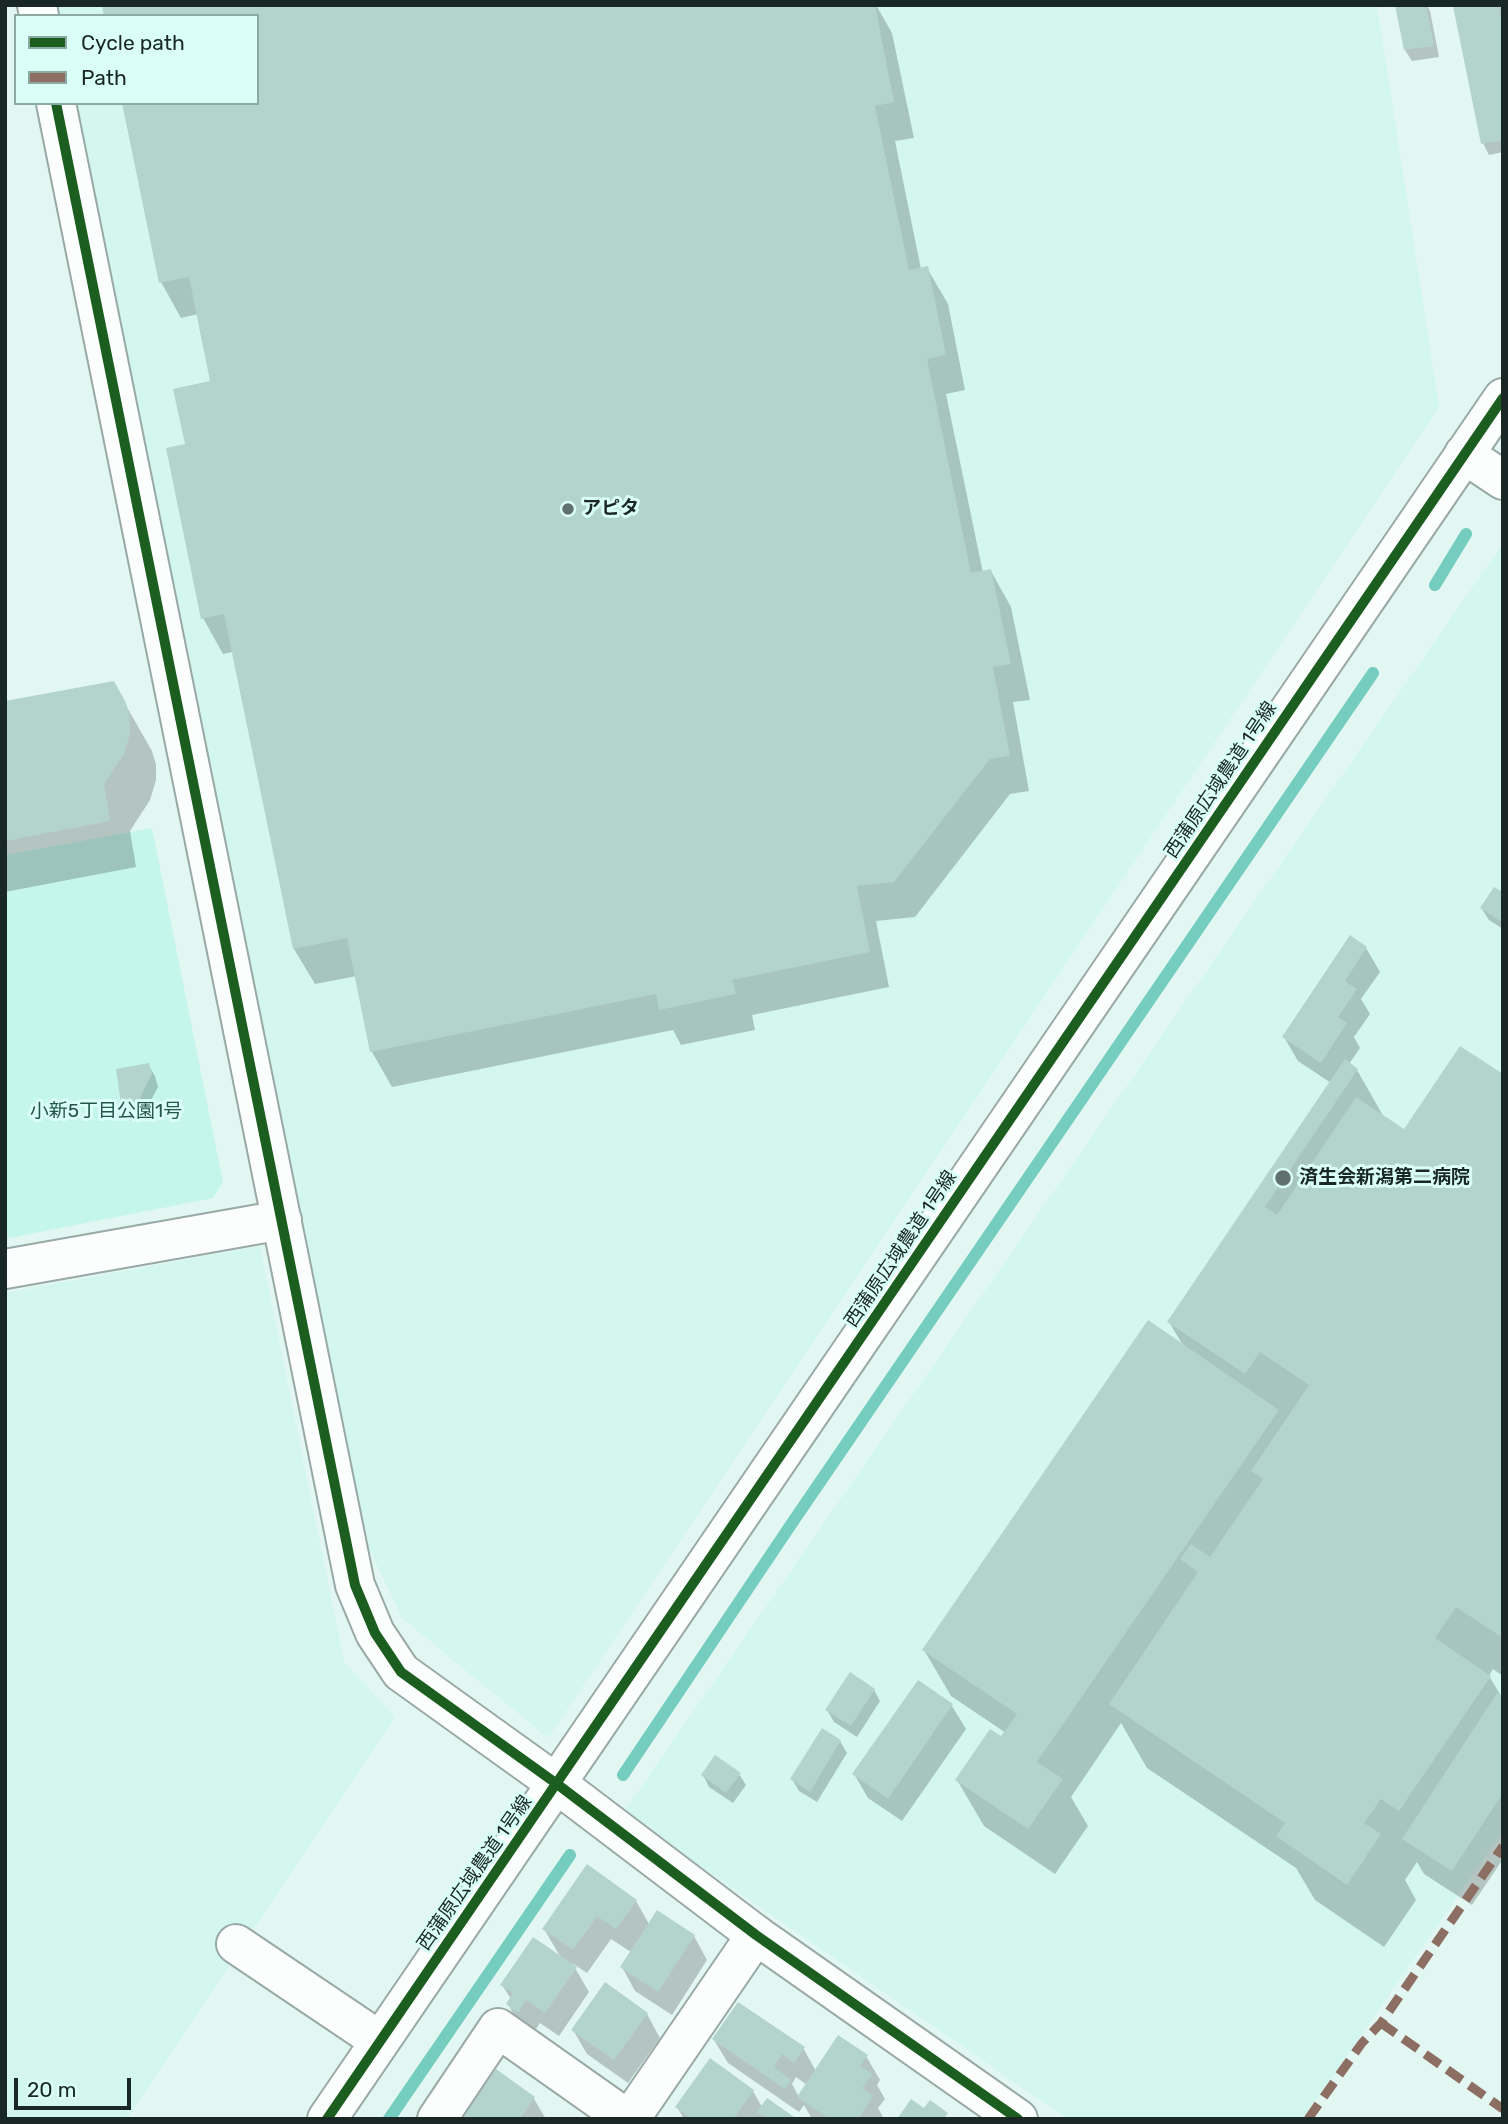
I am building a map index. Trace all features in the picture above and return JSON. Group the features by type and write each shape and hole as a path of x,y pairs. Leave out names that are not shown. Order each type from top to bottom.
{"street":[{"path":"56,105 355,1585 374,1633 401,1672 557,1784 756,1935 1018,2119"},
{"name":"西蒲原広域農道 1号線","path":"327,2119 1503,398"},
{"path":"1464,454 1503,480"},
{"path":"5,1269 282,1220"},
{"path":"437,2119 498,2028 628,2119 756,1935"},
{"path":"236,1944 380,2041"}],"shaded area":[{"path":"57,5 1377,5 1439,407 548,1738 402,1618 366,1542 77,105 259,105 259,14 59,14"},
{"name":"済生会新潟第二病院","path":"1503,543 1503,1831 1303,2119 1068,2119 623,1813"},
{"path":"260,1246 344,1662 395,1717 127,2119 5,2119 5,1293"}],"green space":[{"name":"小新5丁目公園1号","path":"152,828 223,1182 213,1198 5,1239 5,855"}],"building":[{"name":"アピタ","path":"102,5 875,5 894,102 875,106 909,270 928,266 946,355 927,359 971,573 991,569 1011,664 993,667 1010,756 990,759 894,882 857,886 870,952 732,980 736,994 659,1010 656,994 370,1052 347,938 293,949 224,614 201,619 166,448 185,444 173,389 210,381 189,277 159,283 122,105 259,105 259,14 104,14"},
{"path":"1395,5 1426,5 1434,46 1404,50"},
{"path":"1498,5 1503,29 1503,140 1481,144 1453,6"},
{"path":"114,681 126,703 130,733 124,754 104,784 110,821 5,841 5,701"},
{"path":"1494,887 1503,892 1503,917 1500,921 1480,908"},
{"path":"1350,935 1367,947 1345,981 1357,989 1338,1017 1347,1023 1321,1063 1282,1037"},
{"path":"1460,1046 1503,1074 1503,1638 1456,1607 1435,1638 1491,1676 1399,1811 1381,1799 1364,1823 1381,1834 1347,1885 1276,1836 1285,1823 1109,1704 1198,1572 1180,1559 1191,1544 1210,1557 1263,1479 1251,1471 1309,1385 1260,1352 1245,1374 1167,1322 1345,1059 1358,1069 1265,1207 1277,1215 1356,1097 1404,1129"},
{"path":"149,1063 152,1074 136,1106 122,1110 116,1069"},
{"path":"1148,1320 1279,1410 1037,1762 1063,1779 1028,1829 955,1780 990,1729 1001,1736 1017,1714 922,1650"},
{"path":"850,1672 875,1689 851,1726 825,1710"},
{"path":"918,1680 953,1704 888,1799 852,1774"},
{"path":"1497,1693 1503,1697 1503,1793 1452,1871 1402,1839"},
{"path":"822,1728 841,1740 810,1792 790,1779"},
{"path":"715,1755 741,1773 726,1793 701,1775"},
{"path":"587,1864 637,1900 616,1929 597,1916 573,1950 542,1929"},
{"path":"657,1910 695,1935 658,1992 620,1967"},
{"path":"533,1937 577,1967 545,2013 526,2000 518,2013 506,2004 513,1993 500,1985"},
{"path":"605,1982 648,2013 614,2060 571,2030"},
{"path":"738,2002 805,2047 794,2063 782,2054 774,2067 791,2080 785,2089 712,2039"},
{"path":"838,2035 868,2055 860,2066 872,2074 862,2088 873,2096 858,2119 830,2119 797,2097"},
{"path":"710,2058 754,2090 733,2119 692,2119 675,2107"},
{"path":"496,2069 535,2097 520,2119 461,2119"},
{"path":"767,2098 797,2119 768,2119 757,2112"},
{"path":"911,2099 924,2108 930,2100 948,2113 944,2119 897,2119"}],"waterway":[{"path":"1435,585 1466,534"},
{"path":"623,1775 1373,673"},
{"path":"389,2119 570,1855"}],"marked path":[{"path":"1308,2119 1362,2043 1381,2023 1503,1846"},
{"path":"1381,2023 1503,2109"}],"cycle path":[{"path":"56,105 355,1585 375,1633 401,1672 557,1784 756,1935 1018,2119"},
{"path":"327,2119 1503,398"}],"place":[{"name":"アピタ","path":"568,509"},
{"name":"済生会新潟第二病院","path":"1283,1178"}]}
